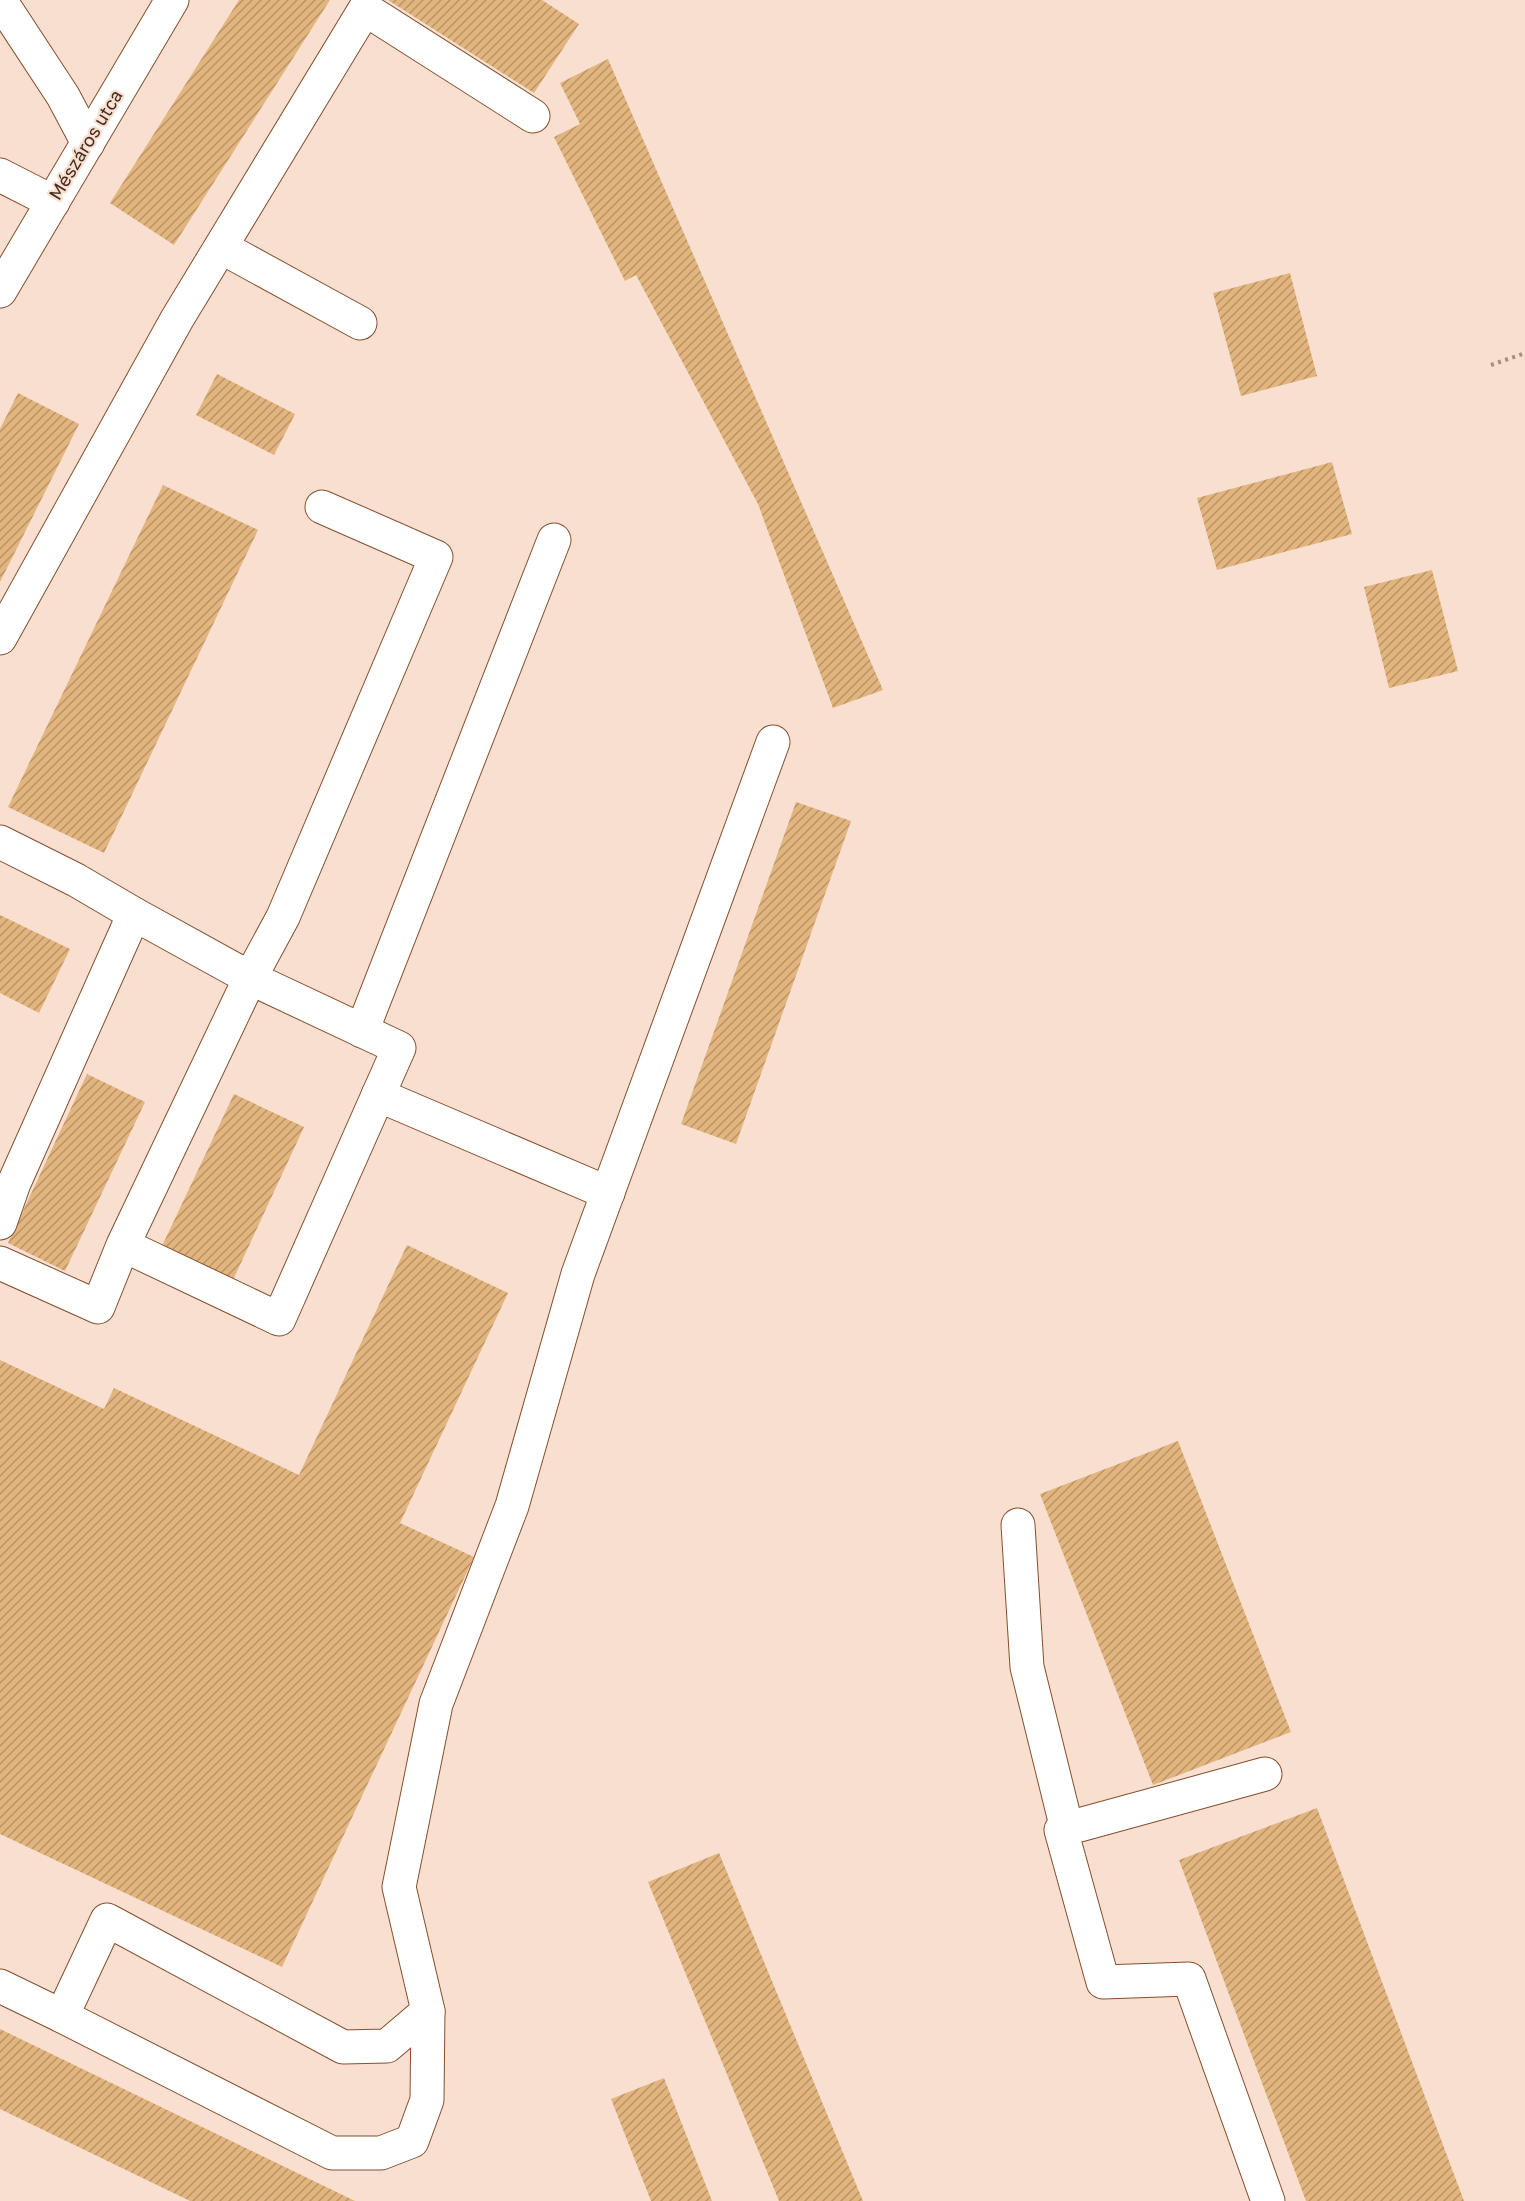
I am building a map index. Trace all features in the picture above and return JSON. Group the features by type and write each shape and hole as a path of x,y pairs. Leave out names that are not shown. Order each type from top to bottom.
{"street":[{"path":"0,0 63,96 88,142"},
{"name":"Mészáros utca","path":"0,291 172,0"},
{"path":"0,638 177,319 365,9 533,116"},
{"path":"0,175 53,202"},
{"path":"221,247 360,323"},
{"path":"0,1263 98,1307 123,1245 250,978 283,917 436,557 322,507"},
{"path":"362,1031 554,540"},
{"path":"0,1986 333,2153 381,2153 412,2141 427,2100 428,2011 399,1887 436,1704 512,1506 578,1274 773,742"},
{"path":"0,842 76,880 250,978 399,1048 279,1319 123,1245"},
{"path":"0,1223 14,1183 134,914"},
{"path":"378,1095 608,1193"},
{"path":"1018,1525 1027,1667 1067,1829"},
{"path":"1265,1774 1062,1830 1104,1982 1189,1979 1268,2201"},
{"path":"62,2016 107,1920 343,2047 387,2046 428,2011"}],"path":[{"path":"1491,364 1525,353"}],"building":[{"path":"239,0 330,0 174,245 110,203"},
{"path":"388,0 542,0 579,24 534,93"},
{"path":"608,59 883,690 833,708 758,504 636,275 625,281 554,137 580,124 560,83"},
{"path":"1290,273 1317,376 1241,396 1213,293"},
{"path":"217,374 295,414 274,455 196,415"},
{"path":"18,393 79,424 0,582 0,429"},
{"path":"1332,462 1352,534 1217,570 1197,498"},
{"path":"163,485 258,530 104,853 8,807"},
{"path":"1432,570 1458,671 1389,688 1364,587"},
{"path":"796,802 851,821 736,1144 681,1124"},
{"path":"0,915 70,949 39,1013 0,993"},
{"path":"87,1074 145,1102 65,1271 8,1243"},
{"path":"234,1094 304,1127 233,1280 162,1246"},
{"path":"407,1245 508,1293 400,1523 474,1557 282,1967 0,1834 0,1360 104,1409 114,1388 299,1475"},
{"path":"1178,1441 1291,1732 1153,1785 1040,1494"},
{"path":"1317,1808 1464,2201 1306,2201 1179,1860"},
{"path":"719,1853 863,2201 779,2201 648,1882"},
{"path":"0,2029 355,2201 190,2201 0,2109"},
{"path":"664,2078 712,2201 651,2201 611,2099"}]}
